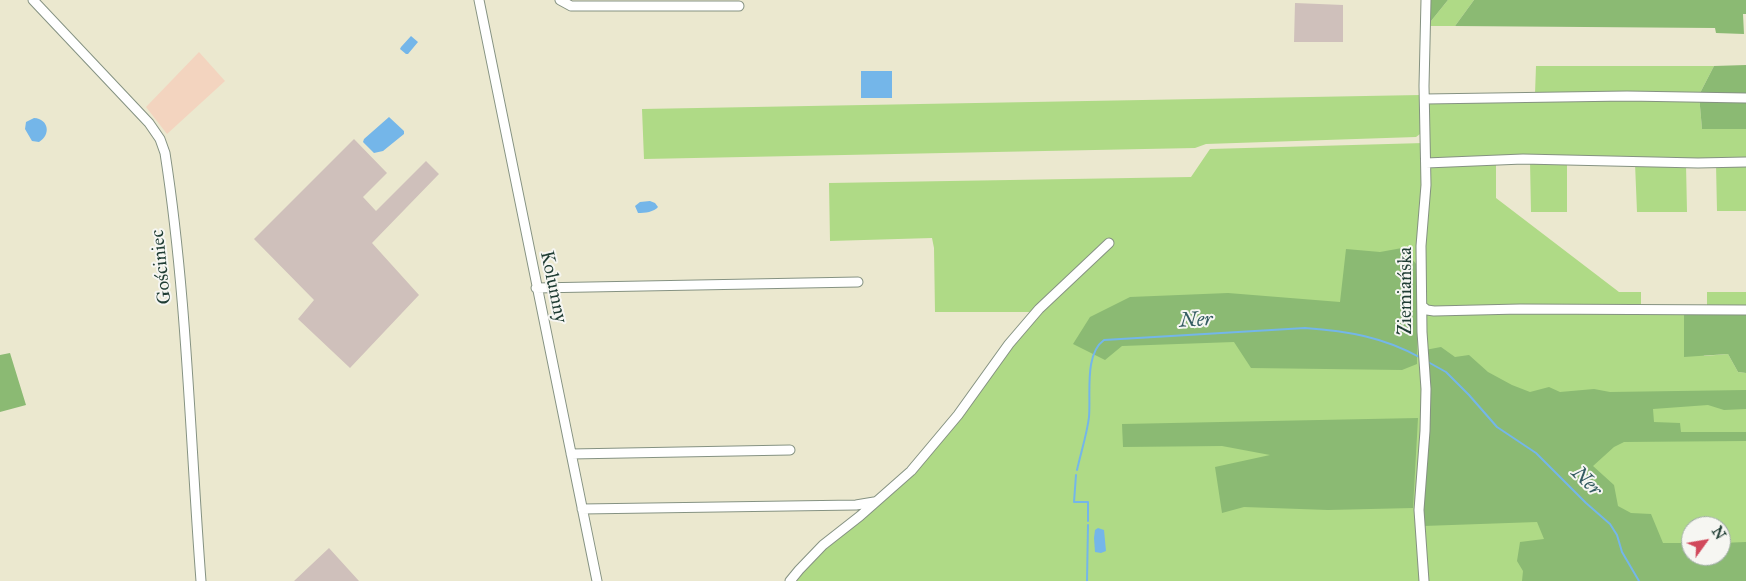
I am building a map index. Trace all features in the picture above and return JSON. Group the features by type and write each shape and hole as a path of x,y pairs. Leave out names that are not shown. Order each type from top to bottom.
{"street":[{"name":"Gościniec","path":"33,0 149,123 160,139 165,153 182,296 201,581"},
{"name":"Kolumny","path":"479,0 596,581"},
{"path":"560,0 571,6 739,6"},
{"name":"Ziemiańska","path":"1424,581 1425,566 1419,510 1426,390 1422,332 1421,246 1426,163 1426,0"},
{"path":"1425,99 1627,96 1746,98"},
{"path":"1426,163 1523,159 1698,163 1746,162"},
{"path":"790,581 823,545 860,516 916,466 958,415 1009,344 1039,309 1109,243"},
{"path":"536,288 858,282"},
{"path":"1422,306 1425,309 1434,311 1520,309 1746,310"},
{"path":"571,454 790,450"},
{"path":"582,509 856,505 875,501"}],"shaded area":[{"path":"1295,3 1343,5 1343,42 1294,42"},
{"path":"199,52 225,81 167,134 146,107"},
{"path":"354,139 387,173 363,197 376,211 426,161 439,174 372,243 419,295 350,368 298,319 314,300 254,239"},
{"path":"329,548 359,581 294,581"}],"green space":[{"path":"1427,0 1448,0 1427,26"},
{"path":"1448,0 1474,0 1455,26 1427,26"},
{"path":"1474,0 1746,0 1746,14 1743,14 1744,34 1716,33 1715,28 1455,26"},
{"path":"1746,65 1746,129 1702,129 1699,95 1714,66"},
{"path":"1536,66 1714,66 1699,95 1702,129 1746,129 1746,160 1496,162 1496,198 1619,292 1641,292 1641,308 1684,310 1704,356 1728,354 1738,372 1746,373 1746,581 792,581 808,563 904,479 1035,312 935,312 934,248 932,238 830,241 829,183 1191,177 1210,149 1424,143 1427,97 1535,94"},
{"path":"1421,95 1420,134 1416,137 1206,144 1195,148 644,159 642,109"},
{"path":"1530,161 1567,162 1567,212 1531,212"},
{"path":"1635,163 1686,164 1687,212 1637,212"},
{"path":"1716,164 1746,164 1746,211 1717,211"},
{"path":"1402,248 1417,265 1417,364 1402,370 1251,368 1234,342 1122,346 1105,360 1073,344 1090,317 1130,297 1228,293 1340,302 1346,249 1380,252"},
{"path":"1707,292 1746,292 1746,308 1707,307"},
{"path":"1684,310 1746,311 1746,373 1738,372 1728,354 1684,357"},
{"path":"1441,347 1455,357 1469,355 1488,372 1530,392 1549,387 1560,392 1594,389 1610,392 1746,390 1746,409 1724,410 1708,405 1653,409 1654,422 1680,423 1681,432 1746,432 1746,441 1624,442 1614,447 1593,466 1614,485 1618,506 1631,513 1651,514 1663,543 1681,543 1681,566 1731,566 1731,543 1746,542 1746,581 1522,581 1523,571 1517,561 1520,542 1544,539 1537,522 1423,526 1425,350"},
{"path":"10,353 26,405 0,412 0,355"},
{"path":"1418,418 1413,508 1328,510 1244,507 1222,513 1215,467 1270,455 1222,446 1123,447 1122,424"}],"water":[{"path":"411,36 418,42 406,54 400,49"},
{"path":"861,71 892,71 892,98 861,98"},
{"path":"389,117 404,131 404,134 383,151 374,153 363,142 364,139"},
{"path":"34,118 43,121 47,128 43,139 39,142 32,141 25,129 26,122"},
{"path":"650,201 658,207 652,211 638,213 635,206 640,202"},
{"path":"1098,528 1104,530 1106,551 1101,553 1095,552 1095,530"}],"waterway":[{"name":"Ner","path":"1077,470 1089,417 1091,365 1098,346 1104,340 1305,328 1365,336 1393,345 1421,358"},
{"name":"Ner","path":"1428,362 1446,372 1497,427 1536,453 1610,524 1617,535 1622,552 1639,581"},
{"name":"Ner","path":"1076,475 1074,502 1088,502 1088,521"},
{"name":"Ner","path":"1087,581 1088,525"}]}
